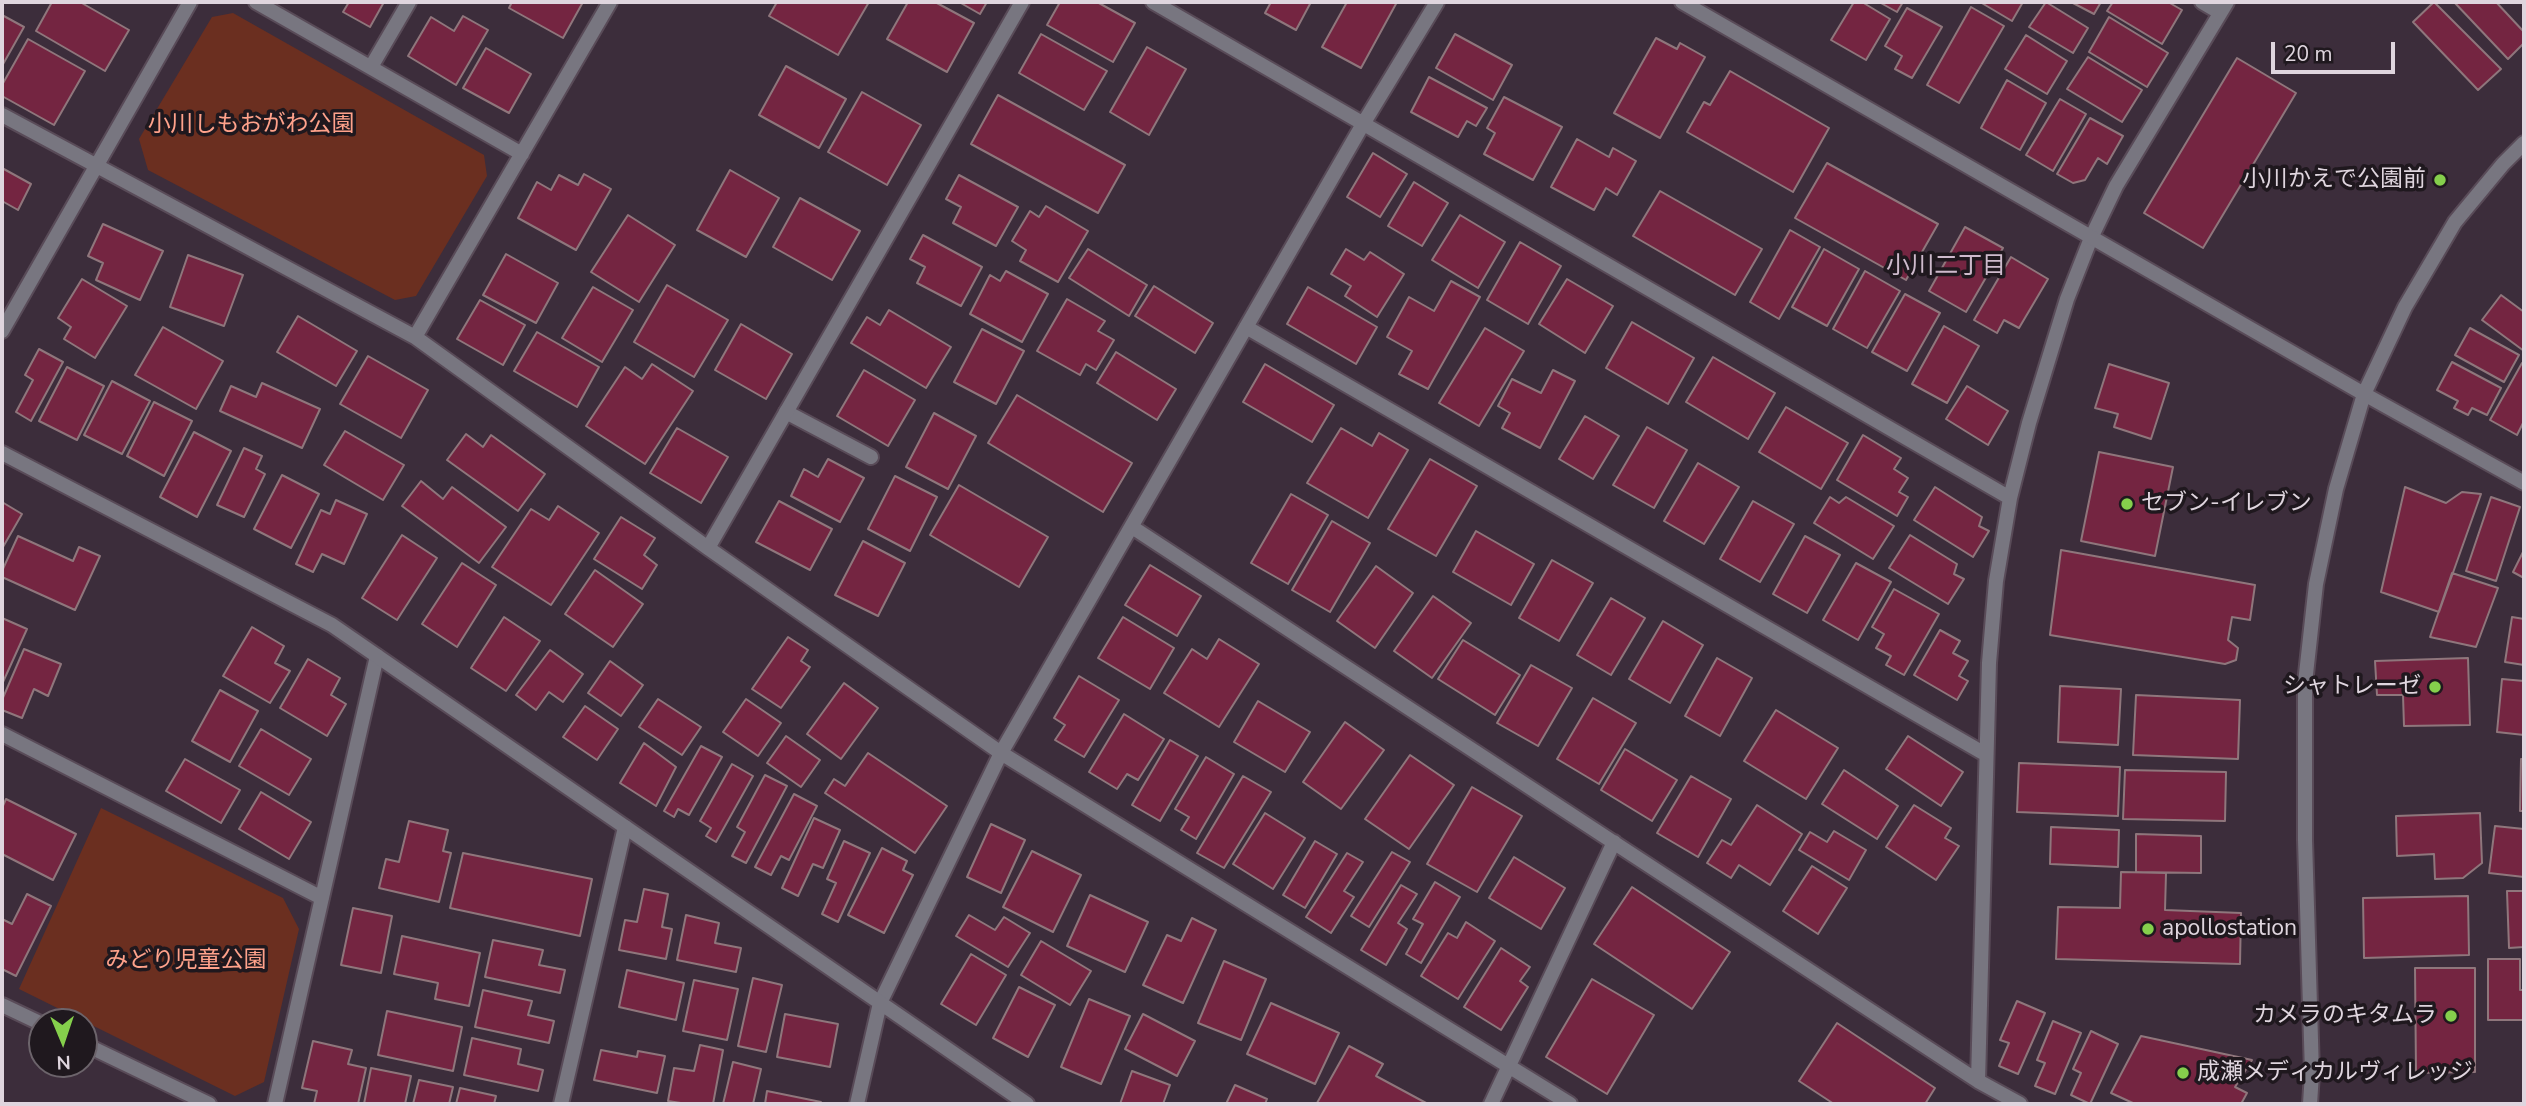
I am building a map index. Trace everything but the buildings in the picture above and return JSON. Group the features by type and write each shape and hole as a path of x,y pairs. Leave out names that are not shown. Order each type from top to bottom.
{"street":[{"path":"2,331 190,2"},
{"path":"256,2 522,154"},
{"path":"371,67 409,2"},
{"path":"415,337 610,2"},
{"path":"708,548 1022,2"},
{"path":"1153,2 2010,498"},
{"path":"857,1104 880,1003 1001,752 1363,124 1437,2"},
{"path":"1682,2 2524,483"},
{"path":"1978,1081 1985,754 1996,581 2010,498 2029,423 2067,299 2091,238 2116,186 2223,7 2202,2"},
{"path":"2,115 415,337 708,548 1001,752 1570,1104"},
{"path":"2310,1104 2312,1073 2305,840 2305,683 2316,584 2336,489 2364,394 2405,307 2455,222 2524,142"},
{"path":"1246,327 1985,754"},
{"path":"786,412 872,457"},
{"path":"2,453 332,625 1027,1104"},
{"path":"1132,527 1978,1081 2020,1104"},
{"path":"275,1104 377,656"},
{"path":"2,734 322,898"},
{"path":"562,1104 625,827"},
{"path":"1491,1104 1614,842"},
{"path":"2,1005 28,1017"},
{"path":"98,1051 209,1104"}],"green space":[{"name":"小川しもおがわ公園","path":"233,13 484,155 487,176 416,296 395,300 148,170 139,139 212,17"},
{"name":"みどり児童公園","path":"101,808 283,898 299,929 264,1082 235,1096 98,1028 98,1008 57,1008 19,989"}],"place":[{"name":"小川かえで公園前","path":"2440,180"},
{"name":"セブン-イレブン","path":"2127,504"},
{"name":"シャトレーゼ","path":"2435,687"},
{"name":"apollostation","path":"2148,929"},
{"name":"カメラのキタムラ","path":"2451,1016"},
{"name":"成瀬メディカルヴィレッジ","path":"2183,1073"}],"district":[{"name":"小川二丁目","path":"1946,267"}]}
